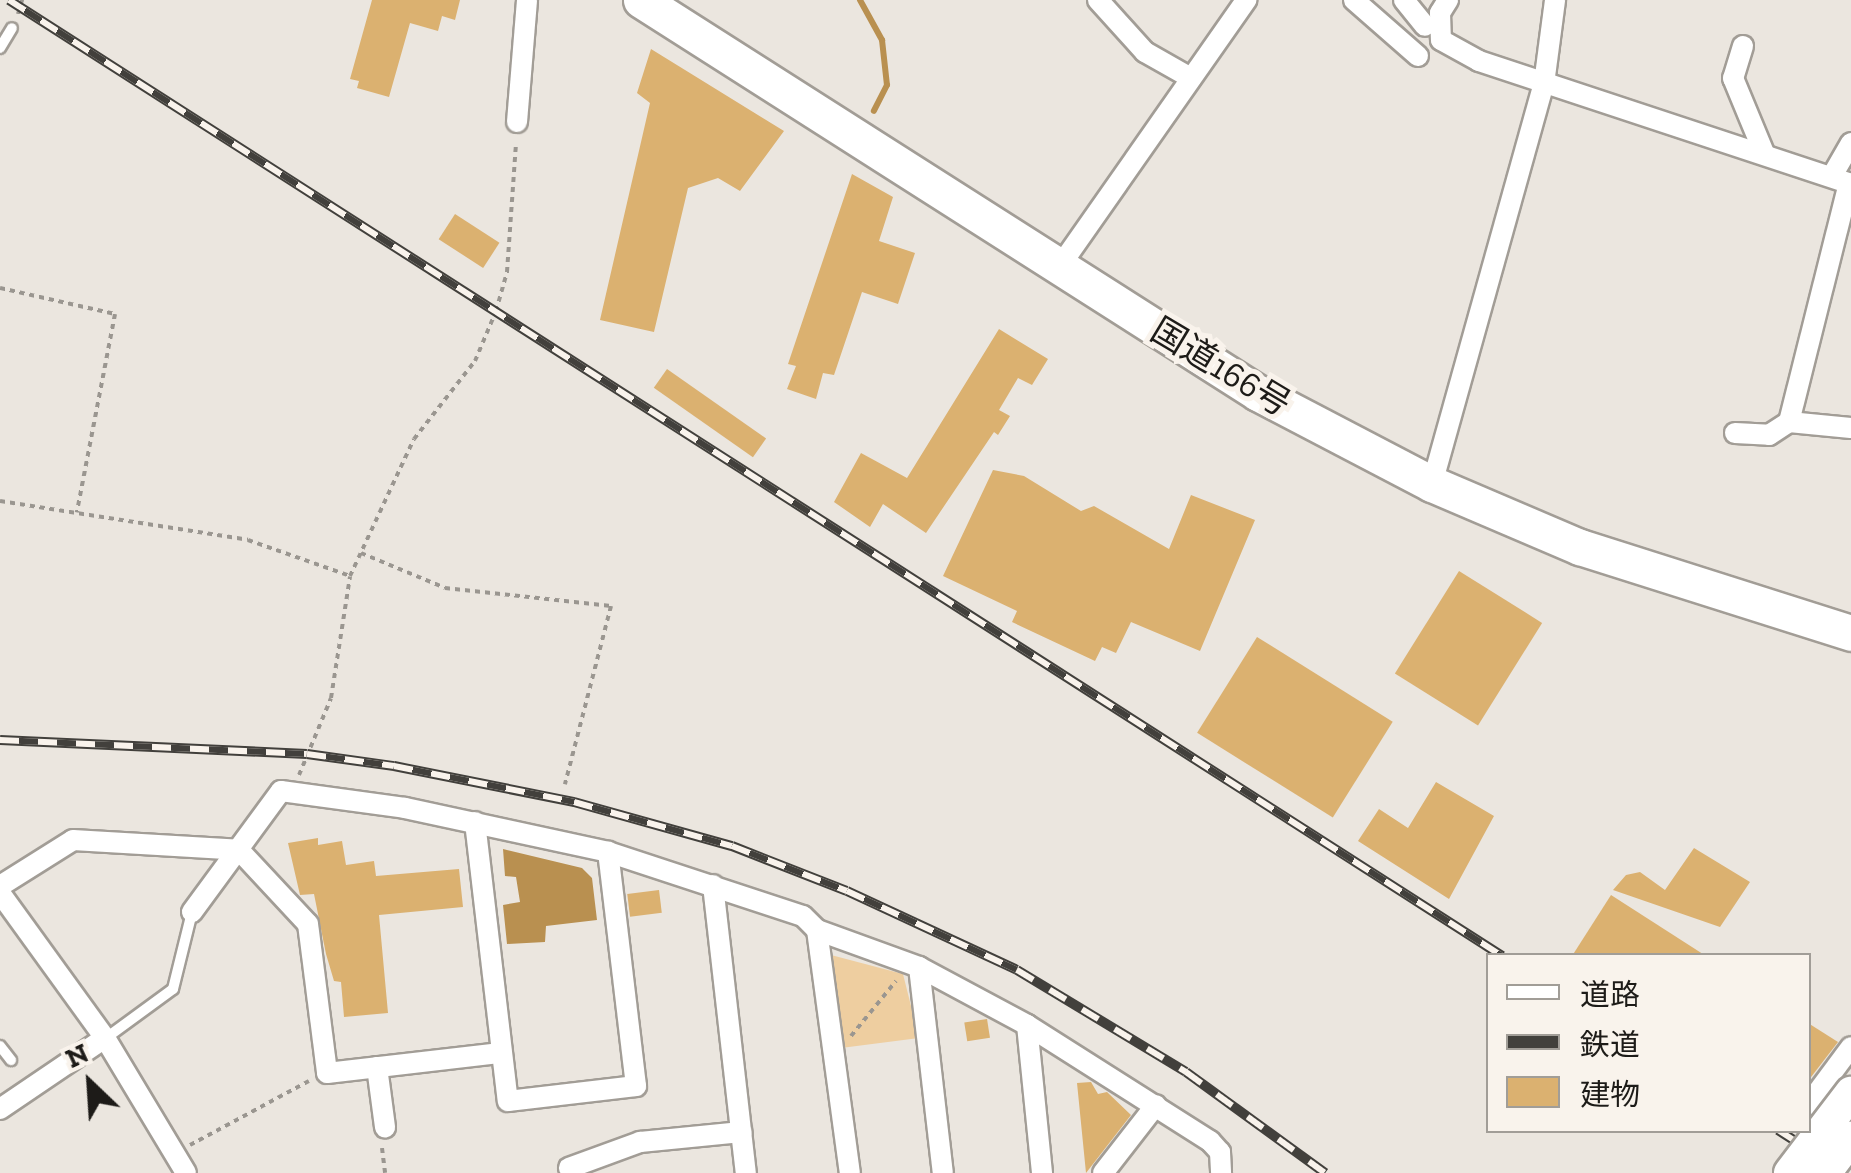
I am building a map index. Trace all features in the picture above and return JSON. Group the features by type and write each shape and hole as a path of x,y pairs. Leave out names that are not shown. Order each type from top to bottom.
{"highway":[{"name":"国道166号","path":"640,0 1258,393 1432,484 1580,547 1851,633"}],"main road":[{"path":"1790,1173 1851,1093"},
{"path":"1824,1173 1851,1141"}],"street":[{"path":"517,122 527,0"},
{"path":"1098,0 1145,52 1192,78"},
{"path":"1060,266 1246,0"},
{"path":"1354,0 1418,56"},
{"path":"1404,0 1426,26"},
{"path":"1448,0 1440,14 1441,40 1544,84 1844,181"},
{"path":"1432,484 1544,84 1556,0"},
{"path":"1743,46 1733,78 1764,152"},
{"path":"1789,422 1851,143"},
{"path":"1735,433 1769,434 1789,422 1851,428"},
{"path":"192,912 281,791 475,822 608,852 803,916 817,930 1027,1024 1210,1141 1220,1152 1221,1173"},
{"path":"475,822 508,1101 636,1086 608,852"},
{"path":"0,886 73,840 239,850 308,924 327,1073 501,1053"},
{"path":"712,885 746,1173"},
{"path":"0,893 105,1038 186,1173"},
{"path":"817,930 850,1173"},
{"path":"911,971 944,1173"},
{"path":"1027,1024 1042,1173"},
{"path":"2,1104 105,1038"},
{"path":"1811,1101 1851,1047"},
{"path":"377,1067 384,1127"},
{"path":"1103,1173 1156,1105"},
{"path":"1811,1120 1851,1141"},
{"path":"570,1171 640,1142 742,1132"}],"lane":[{"path":"0,48 12,28"},
{"path":"105,1038 173,989 192,912"},
{"path":"0,1046 11,1060"}],"path":[{"path":"289,792 331,698 350,576 414,439 474,361 496,311 507,272 517,122"},
{"path":"0,288 115,314 77,514"},
{"path":"0,500 248,540 350,576"},
{"path":"361,553 445,588 611,606 566,784"},
{"path":"841,1048 911,971"},
{"path":"174,1153 327,1073"}],"shaded area":[{"path":"503,849 582,868 592,878 597,920 546,926 545,942 507,944 503,905 520,902 516,877 505,876"},
{"path":"831,955 903,974 919,1038 841,1048"}],"building":[{"path":"372,0 460,0 455,20 442,16 438,31 410,23 389,97 357,88 359,81 350,79"},
{"path":"651,49 784,131 740,191 718,178 688,188 654,332 600,320 650,103 637,93"},
{"path":"852,174 893,197 879,241 915,253 898,304 862,292 834,375 823,373 816,399 787,389 796,366 788,364"},
{"path":"455,214 499,243 483,268 439,239"},
{"path":"999,329 1048,359 1032,385 1018,378 999,410 1010,416 998,435 994,432 926,533 883,504 870,527 834,502 861,453 907,478"},
{"path":"667,369 766,438 753,457 654,388"},
{"path":"993,470 1024,476 1081,511 1094,506 1169,549 1191,495 1255,520 1200,651 1131,622 1116,653 1102,647 1095,661 1012,622 1017,611 943,576"},
{"path":"1459,571 1542,623 1478,726 1395,674"},
{"path":"1257,637 1393,722 1333,818 1197,733"},
{"path":"1436,782 1494,816 1449,899 1358,841 1379,809 1408,828"},
{"path":"318,838 318,845 342,841 346,865 374,861 376,876 459,869 463,907 379,915 388,1013 344,1017 341,982 334,981 314,894 300,895 288,843"},
{"path":"1694,848 1750,882 1720,927 1613,890 1626,875 1640,872 1665,890"},
{"path":"659,890 662,913 630,917 627,894"},
{"path":"1611,895 1701,953 1574,953"},
{"path":"987,1019 990,1038 967,1041 964,1023"},
{"path":"1811,1025 1838,1042 1811,1077"},
{"path":"1091,1082 1098,1094 1107,1092 1131,1115 1086,1173 1077,1083"}],"waterway":[{"path":"860,0 882,40 887,85 874,111"}],"railway":[{"path":"9,0 1497,953"},
{"path":"0,740 307,754 394,766 574,802 732,846 847,891 1017,970 1186,1072 1325,1173"},
{"path":"1783,1133 1845,1173"}]}
